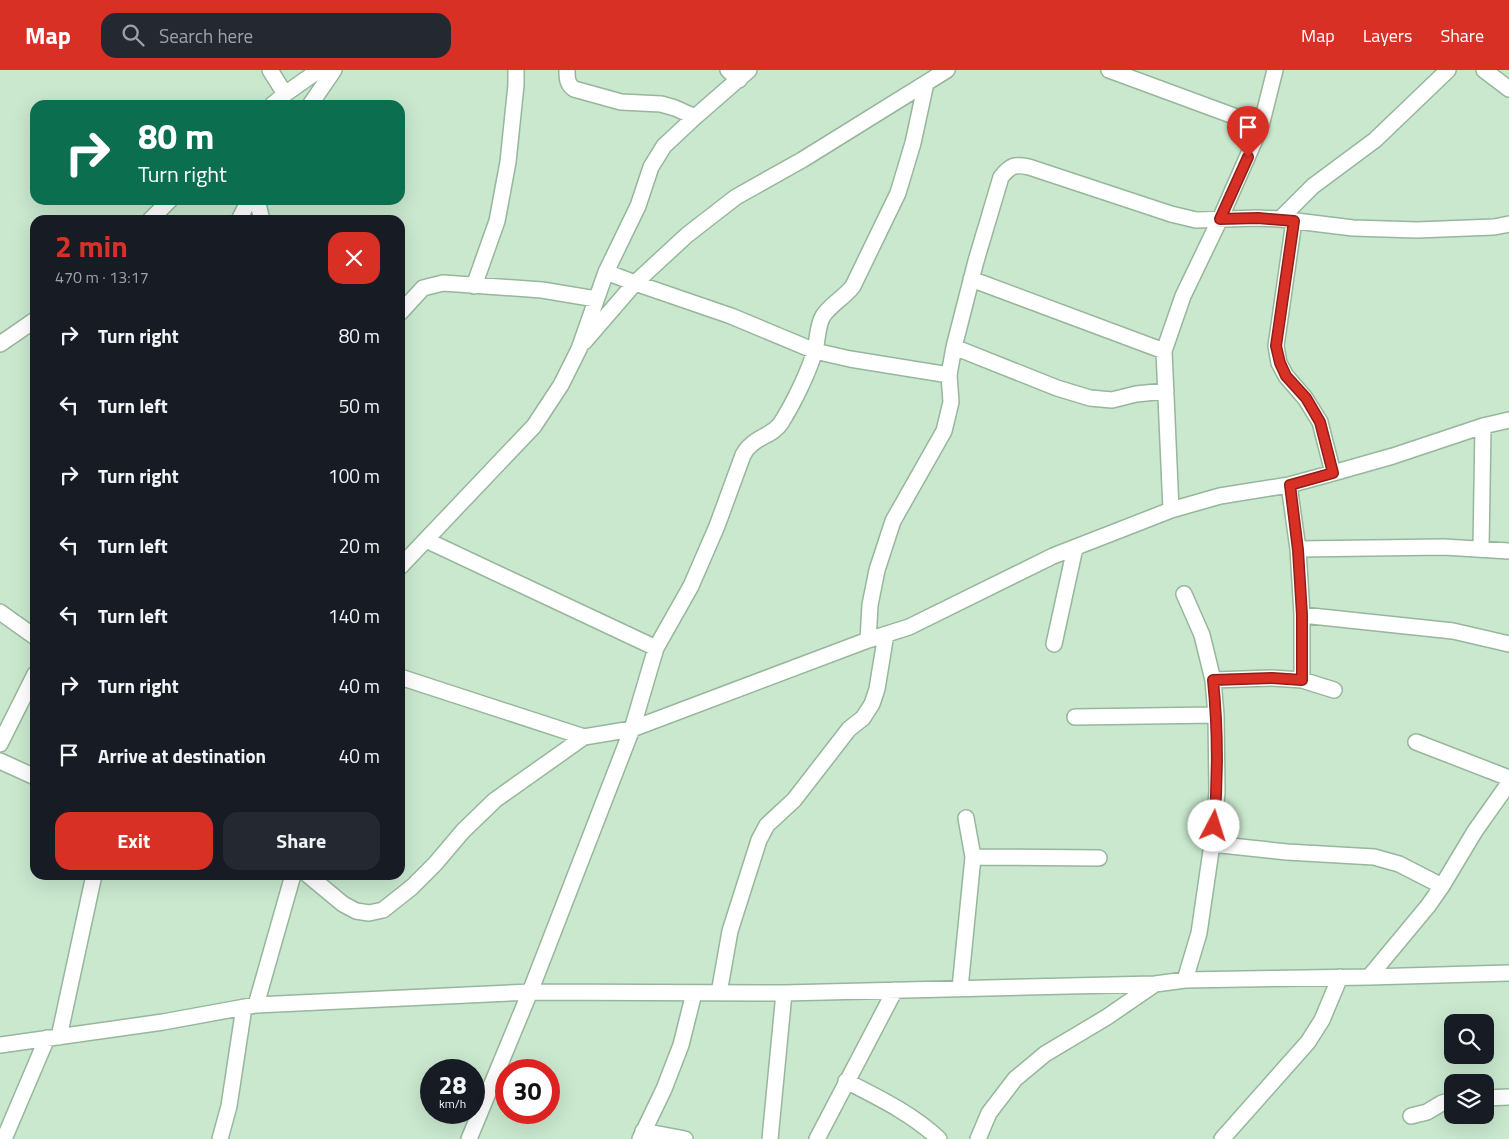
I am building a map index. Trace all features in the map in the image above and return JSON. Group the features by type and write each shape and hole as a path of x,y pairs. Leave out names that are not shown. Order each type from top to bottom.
{"street":[{"path":"270,70 285,94"},
{"path":"278,100 319,70"},
{"path":"313,100 334,70"},
{"path":"474,286 497,221 508,162 516,70"},
{"path":"567,70 568,81 574,89 621,102 660,104 695,117"},
{"path":"579,349 635,284 687,235 736,197 802,160 947,70"},
{"path":"1108,70 1261,126"},
{"path":"1171,510 1164,351 1184,296 1261,126 1275,70"},
{"path":"1333,473 1320,422 1306,398 1286,376 1280,363 1276,346 1287,220 1312,186 1375,140 1448,70"},
{"path":"1484,70 1509,89"},
{"path":"405,563 534,426 561,385 579,349 606,272 638,206 651,166 664,146 739,73"},
{"path":"469,1139 530,992 632,729 656,648 691,586 717,526 743,455 750,446 759,439 771,434 780,425 798,394 815,351 819,325 823,316 853,286 898,193 926,83"},
{"path":"868,640 870,605 877,570 893,521 944,430 951,402 948,375 954,347 971,279 1002,176 1009,168 1018,165 1029,167 1171,214 1196,220 1287,220 1353,228 1417,230 1494,227 1509,224"},
{"path":"155,215 165,205"},
{"path":"606,272 635,284 731,316 815,351 850,359 948,375"},
{"path":"971,279 1164,351"},
{"path":"405,308 423,288 442,283 542,290 596,299"},
{"path":"0,344 30,323"},
{"path":"954,347 1057,388 1090,398 1112,400 1136,394 1166,391"},
{"path":"314,880 343,904 356,911 369,913 383,910 412,887 435,864 462,831 495,800 584,737 632,729 868,640 909,627 1053,556 1171,510 1220,496 1290,485 1393,456 1483,426 1509,420"},
{"path":"1481,548 1483,426"},
{"path":"1290,485 1298,550 1302,615 1302,680"},
{"path":"426,540 656,648"},
{"path":"1298,550 1376,547 1481,548 1509,551"},
{"path":"1054,644 1075,548"},
{"path":"1184,594 1202,635 1213,680 1216,715 1217,792 1212,844 1199,933 1185,980"},
{"path":"0,612 30,633"},
{"path":"1302,615 1453,631 1509,644"},
{"path":"719,993 730,931 758,840 767,825 794,800 849,728 863,718 872,704 877,689 886,634"},
{"path":"1213,680 1272,678 1302,680 1334,690"},
{"path":"405,679 584,737"},
{"path":"0,744 30,684"},
{"path":"1075,717 1216,715"},
{"path":"1416,742 1509,778"},
{"path":"0,761 30,775"},
{"path":"1370,978 1428,906 1475,831 1509,783"},
{"path":"960,988 973,857 966,818"},
{"path":"1212,844 1287,852 1374,858 1398,864 1442,886"},
{"path":"973,857 1099,858"},
{"path":"4,1139 53,1037 93,880"},
{"path":"220,1139 229,1106 250,1006 291,880"},
{"path":"0,1045 163,1022 250,1006 530,992 784,993 1155,984 1185,980 1370,978 1509,973"},
{"path":"1222,1139 1308,1042 1322,1020 1340,977"},
{"path":"978,1139 989,1113 1015,1079 1045,1054 1107,1017 1155,984"},
{"path":"817,1139 895,990"},
{"path":"685,1139 641,1135 664,1089 681,1045 694,993"},
{"path":"770,1139 784,993"},
{"path":"846,1081 890,1103 939,1139"},
{"path":"1494,1098 1509,1097"},
{"path":"1411,1116 1427,1112 1444,1102"}],"route":[{"path":"1214,826 1217,792 1216,715 1213,680 1272,678 1302,680 1302,615 1298,550 1290,485 1333,473 1320,422 1306,398 1286,376 1280,363 1276,346 1294,221 1258,218 1220,219 1248,157"}]}
